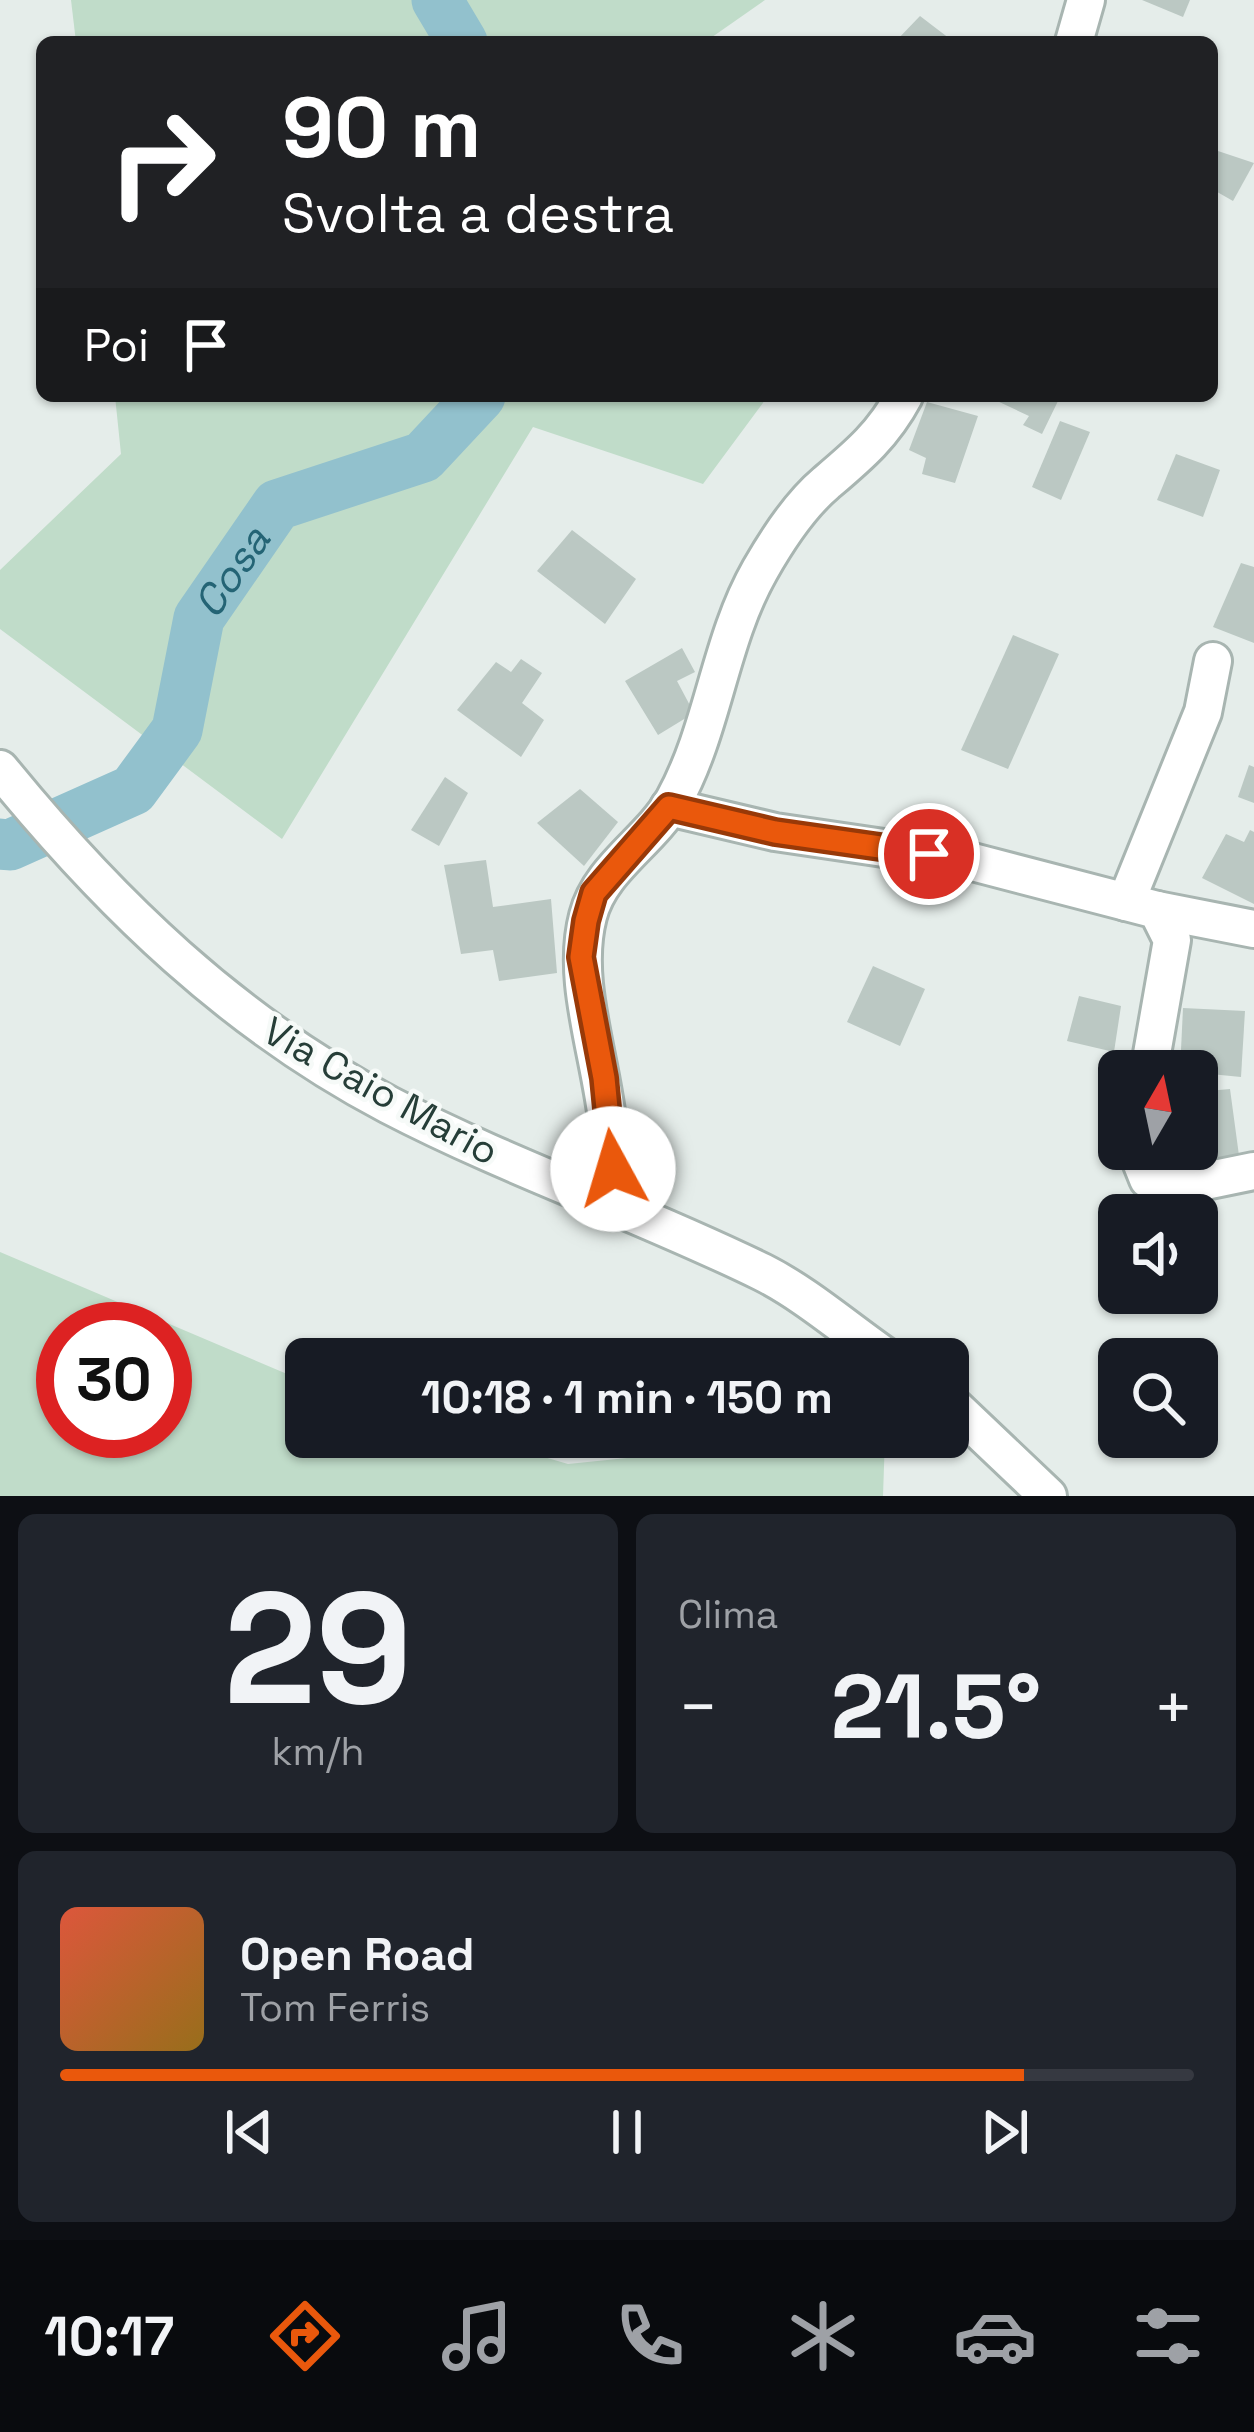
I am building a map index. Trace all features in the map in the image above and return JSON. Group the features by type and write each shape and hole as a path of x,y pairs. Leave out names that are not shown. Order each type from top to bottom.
{"street":[{"path":"1076,36 1086,0"},
{"path":"605,1204 613,1169 604,1078 581,957 594,893 669,807 717,691 729,634 760,570 823,485 862,457 901,402"},
{"path":"1142,906 1203,712 1213,662"},
{"name":"Via Caio Mario","path":"0,769 158,945 263,1029 384,1102 765,1274 858,1338"},
{"path":"669,807 775,832 965,860 1142,906 1254,929"},
{"path":"1142,906 1172,940 1153,1050"},
{"path":"1144,1170 1148,1179 1171,1188 1254,1172"},
{"path":"969,1421 1048,1496"}],"green space":[{"path":"71,0 765,0 714,36 75,36"},
{"path":"116,402 764,402 703,484 533,427 282,839 0,629 0,570 121,454"},
{"path":"0,1252 118,1302 36,1302 36,1458 192,1458 192,1334 285,1373 285,1458 548,1458 568,1464 627,1458 884,1458 883,1496 0,1496"}],"building":[{"path":"1142,0 1190,0 1183,17"},
{"path":"920,16 946,36 901,36"},
{"path":"1218,151 1254,163 1233,201 1218,192"},
{"path":"927,402 978,416 955,483 922,474 926,458 909,450"},
{"path":"999,402 1058,402 1042,434 1023,425 1029,416"},
{"path":"1060,421 1090,432 1061,500 1032,487"},
{"path":"1176,454 1220,470 1203,517 1157,500"},
{"path":"572,530 636,579 605,624 537,571"},
{"path":"1241,563 1254,567 1254,643 1213,627"},
{"path":"1013,635 1059,654 1008,769 961,750"},
{"path":"682,648 695,672 677,681 694,713 658,735 625,681"},
{"path":"521,659 542,673 522,703 544,720 521,757 457,710 496,662 511,672"},
{"path":"1249,765 1254,767 1254,803 1238,797"},
{"path":"445,777 468,793 439,846 411,830"},
{"path":"580,789 618,822 584,866 537,823"},
{"path":"1250,830 1254,832 1254,904 1202,878 1226,834 1244,842"},
{"path":"486,860 493,907 551,899 557,973 499,981 493,950 461,954 444,865"},
{"path":"873,966 925,989 900,1046 847,1022"},
{"path":"1079,996 1121,1006 1114,1050 1067,1041"},
{"path":"1183,1008 1245,1011 1241,1077 1218,1075 1218,1050 1181,1050"},
{"path":"1230,1089 1240,1163 1218,1164 1218,1090"}],"waterway":[{"name":"Cosa","path":"437,0 458,36"},
{"name":"Cosa","path":"0,844 10,845 133,790 177,730 199,618 277,505 423,457 474,402"}],"route":[{"path":"613,1169 604,1078 581,957 586,921 594,893 669,807 775,832 858,840 929,854"}]}
